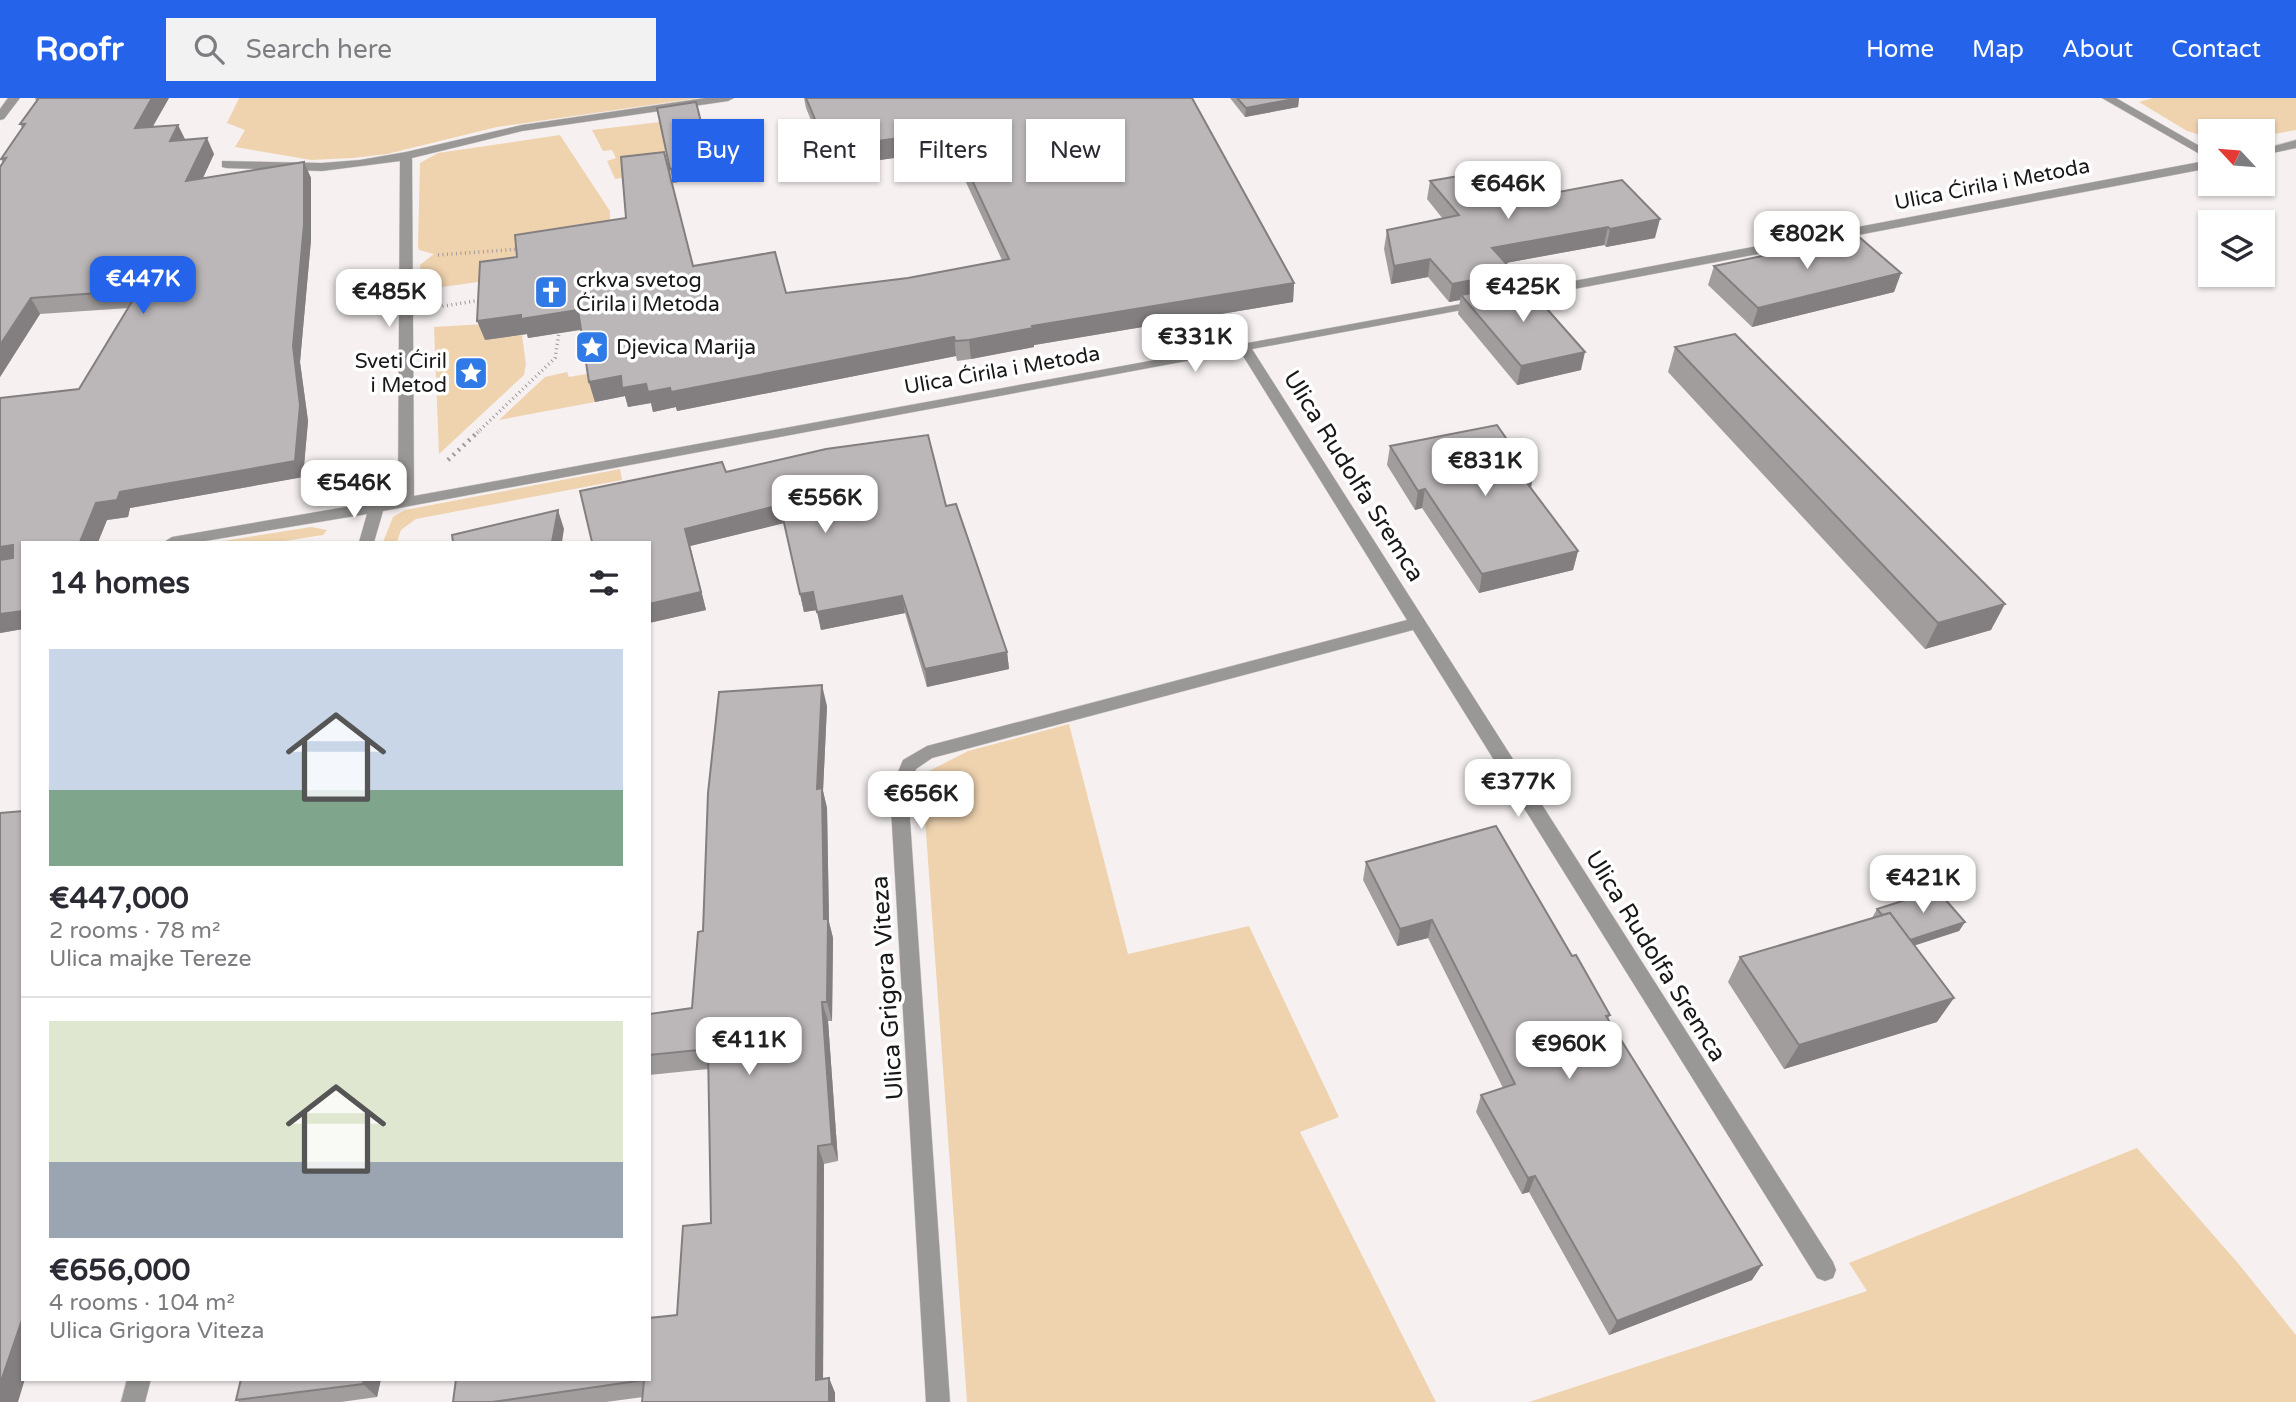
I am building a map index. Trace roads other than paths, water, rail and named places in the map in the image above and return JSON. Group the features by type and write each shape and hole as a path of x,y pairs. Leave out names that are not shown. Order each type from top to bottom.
{"street":[{"path":"0,117 14,98"},
{"path":"226,164 322,167 406,156 522,128 728,98"},
{"path":"2108,98 2198,150"},
{"path":"2275,149 2296,144"},
{"path":"406,156 406,502"},
{"name":"Ulica Ćirila i Metoda","path":"178,541 406,502 1244,347 2198,166"},
{"name":"Ulica Rudolfa Sremca","path":"1244,347 1825,1270"},
{"path":"367,541 376,507"},
{"name":"Ulica Grigora Viteza","path":"938,1402 899,790 909,765 926,753 1418,622"},
{"path":"133,1402 138,1381"}],"place":[{"name":"crkva svetog Ćirila i Metoda","path":"551,292"},
{"name":"Djevica Marija","path":"592,347"},
{"name":"Sveti Ćiril i Metod","path":"471,373"}]}
